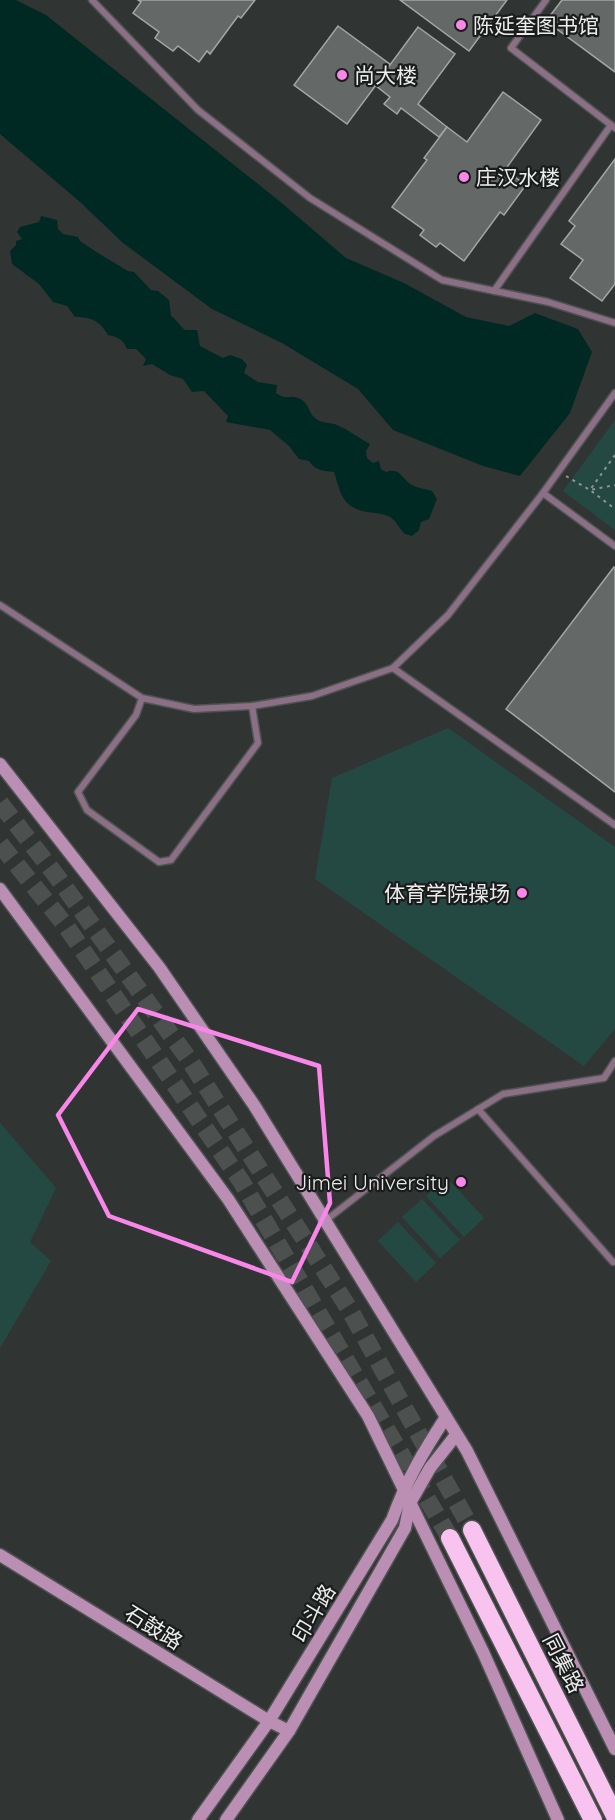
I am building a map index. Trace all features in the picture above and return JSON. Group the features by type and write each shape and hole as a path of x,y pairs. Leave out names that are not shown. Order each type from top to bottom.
{"highway":[{"name":"同集路","path":"472,1530 615,1816"},
{"path":"450,1538 593,1820"}],"main road":[{"path":"0,764 159,967 254,1105 467,1451 615,1749"},
{"path":"0,889 228,1199 368,1416 483,1652 558,1820"},
{"name":"印斗路","path":"198,1820 269,1721 392,1520 404,1488 421,1455 446,1418"},
{"name":"印斗路","path":"226,1820 289,1731 405,1528 410,1503 430,1468 456,1435"},
{"name":"石鼓路","path":"0,1555 269,1721 289,1731"}],"lane":[{"path":"494,291 613,126 511,48 546,0"},
{"path":"95,1 198,110 310,198 442,280 548,302 615,323"},
{"path":"0,605 142,698 194,709 252,706 312,696 393,668 448,615 543,494 615,393"},
{"path":"543,494 615,546"},
{"path":"393,668 615,825"},
{"path":"142,698 136,715 78,792 87,810 159,862 171,860 258,743 252,706"},
{"path":"325,1221 434,1136 502,1094 604,1078 615,1061"},
{"path":"478,1109 613,1262"}],"path":[{"path":"590,490 615,455"},
{"path":"559,471 590,490 615,510"},
{"path":"590,490 615,485"}],"highlighted area":[{"path":"138,1009 319,1066 330,1203 292,1282 109,1216 58,1115"}],"shaded area":[{"path":"0,0 16,0 46,15 283,204 346,258 404,283 466,317 509,326 535,313 578,329 592,352 570,413 520,476 483,466 393,430 358,389 282,343 212,309 123,243 80,202 0,134"},
{"path":"41,216 57,220 58,229 63,234 78,237 80,241 98,253 128,271 134,272 151,290 158,291 169,300 171,316 185,330 197,330 200,346 223,358 230,355 242,359 247,365 244,373 258,382 277,385 276,393 283,397 295,397 302,400 318,420 341,427 370,444 366,451 367,458 373,463 379,461 381,469 386,472 398,472 408,483 432,491 437,499 429,519 421,522 419,530 412,536 405,534 390,517 352,507 343,498 334,472 320,470 309,461 299,459 289,446 270,430 226,422 228,416 204,391 192,392 183,379 170,375 152,364 143,366 146,359 136,349 127,349 122,341 108,335 102,326 86,318 75,317 67,306 53,302 39,284 12,264 10,251 16,245 16,241 22,239 17,232 20,227 39,222"},
{"path":"615,420 615,530 563,491"},
{"path":"448,728 615,847 615,1029 584,1066 315,879 332,778"},
{"path":"0,1123 56,1188 30,1242 51,1261 0,1348"},
{"path":"446,1177 484,1218 464,1237 426,1196"},
{"path":"422,1199 460,1240 440,1258 402,1217"},
{"path":"398,1222 436,1263 416,1282 378,1241"}],"building":[{"path":"138,0 255,0 241,18 238,16 210,54 207,51 199,62 178,46 173,51 155,38 159,32 133,13 141,2"},
{"name":"陈延奎图书馆","path":"400,0 507,0 469,51"},
{"path":"562,0 615,0 615,72 546,21"},
{"name":"尚大楼","path":"338,26 391,65 347,124 294,85"},
{"path":"418,27 455,54 418,104 447,127 439,137 401,108 397,114 384,104 390,97 375,85"},
{"name":"庄汉水楼","path":"503,92 541,120 505,170 526,185 504,215 500,212 464,261 440,243 436,247 420,235 424,230 392,207 427,160 424,158 447,127 467,142"},
{"path":"615,159 615,284 602,301 570,278 583,260 561,244 575,226 569,221"},
{"path":"615,568 615,792 506,709"}],"tunnel":[{"path":"0,803 58,878 190,1061 348,1307 472,1530"},
{"path":"0,844 66,926 241,1181 450,1538"}],"place":[{"name":"陈延奎图书馆","path":"461,25"},
{"name":"尚大楼","path":"342,75"},
{"name":"庄汉水楼","path":"464,177"},
{"name":"体育学院操场","path":"522,893"},
{"name":"Jimei University","path":"461,1182"}]}
